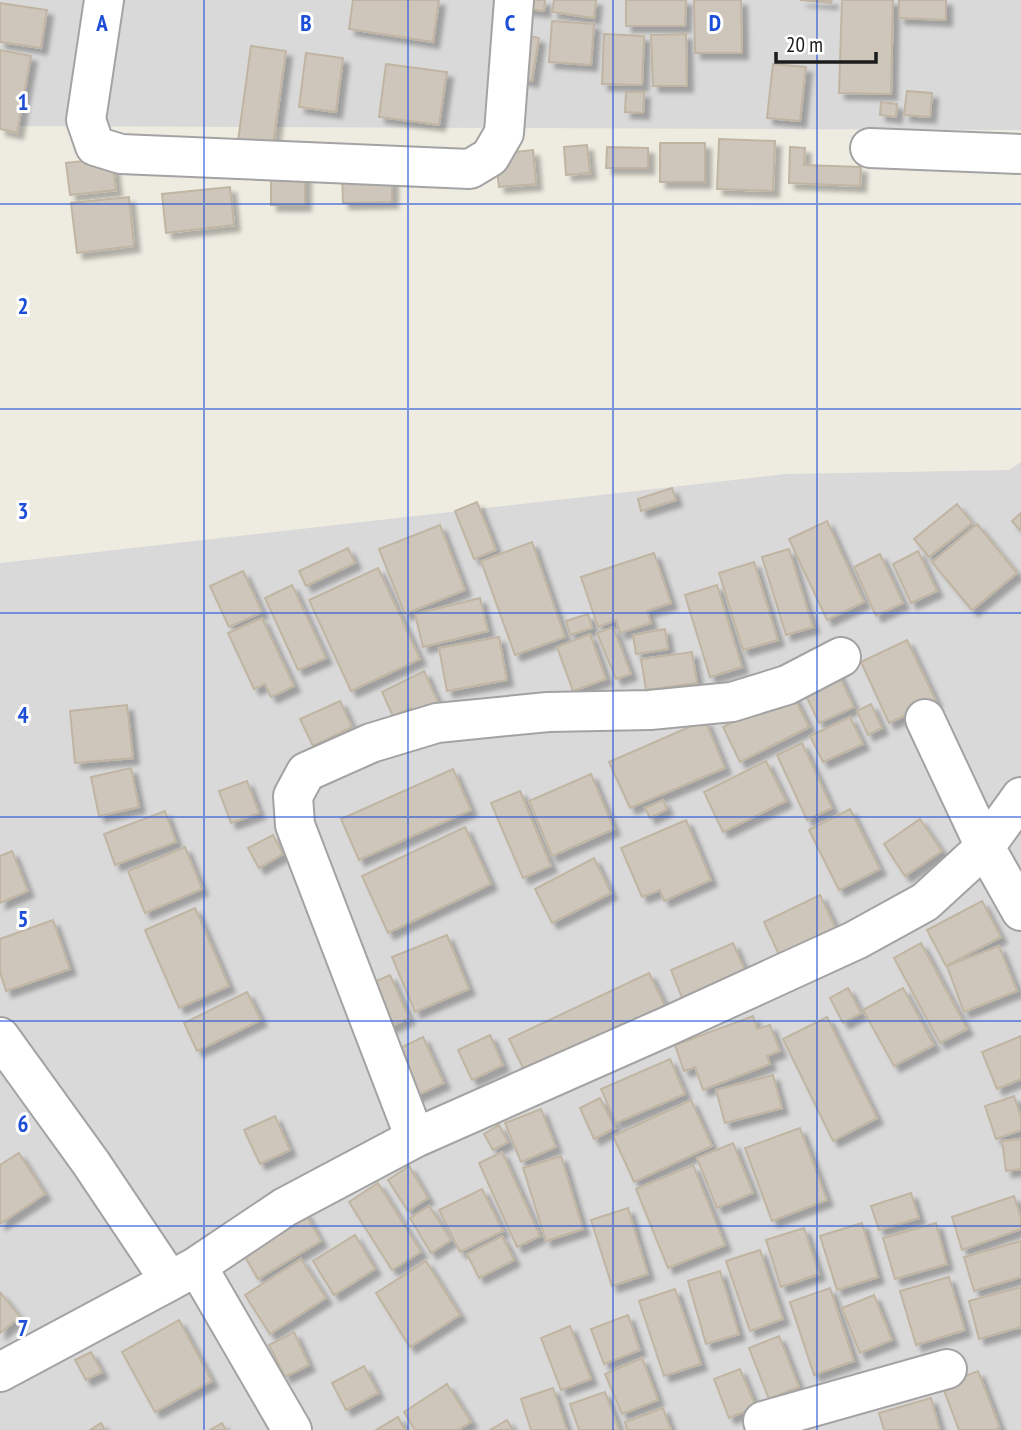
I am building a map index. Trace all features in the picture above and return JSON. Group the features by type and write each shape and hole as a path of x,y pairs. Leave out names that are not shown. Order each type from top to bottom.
{"street":[{"path":"104,0 86,120 95,146 121,154 470,169 490,157 504,133 514,0"},
{"path":"870,148 1021,154"},
{"path":"415,1138 295,825 293,796 306,772 372,743 437,723 548,712 650,710 732,702 787,685 841,657"},
{"path":"925,719 985,847 1021,911"},
{"path":"0,1371 184,1274 285,1207 415,1138 856,940 925,902 985,847 1021,797"},
{"path":"0,1037 91,1163 184,1274 292,1430"},
{"path":"756,1427 947,1368"}],"shaded area":[{"path":"0,0 1021,0 1021,130 0,126"},
{"path":"1021,462 1021,1430 0,1430 0,563 786,474 1009,470"}],"building":[{"path":"353,0 439,0 433,42 349,29"},
{"path":"520,0 545,0 544,11 520,8"},
{"path":"554,0 596,0 594,18 552,12"},
{"path":"626,0 686,0 685,26 626,26"},
{"path":"694,0 741,0 742,53 695,53"},
{"path":"800,0 832,0 831,3"},
{"path":"842,0 893,0 891,94 839,93"},
{"path":"899,0 946,0 946,20 899,18"},
{"path":"0,3 47,10 41,48 0,42"},
{"path":"552,21 594,24 591,65 549,62"},
{"path":"520,34 539,38 532,81 513,77"},
{"path":"604,34 644,36 642,85 602,84"},
{"path":"686,34 687,86 653,86 651,35"},
{"path":"251,46 286,51 273,146 238,141"},
{"path":"0,50 31,56 17,133 0,129"},
{"path":"306,53 343,58 336,112 299,107"},
{"path":"386,64 447,72 439,125 379,117"},
{"path":"773,64 806,67 800,121 767,118"},
{"path":"907,91 932,93 930,117 904,115"},
{"path":"626,92 644,92 643,113 625,112"},
{"path":"881,102 897,104 896,117 880,115"},
{"path":"719,139 775,141 773,191 717,189"},
{"path":"660,143 705,143 705,182 660,182"},
{"path":"587,145 590,173 566,175 564,147"},
{"path":"607,147 648,148 648,168 606,168"},
{"path":"790,147 805,148 804,165 861,167 860,186 789,183"},
{"path":"533,150 536,184 499,187 495,154"},
{"path":"112,158 116,190 70,195 66,163"},
{"path":"392,170 392,202 343,203 342,171"},
{"path":"305,173 305,205 271,205 271,174"},
{"path":"230,187 234,225 166,233 162,194"},
{"path":"129,197 134,246 77,253 71,203"},
{"path":"672,488 676,500 641,511 638,499"},
{"path":"477,502 496,550 474,559 455,511"},
{"path":"957,504 972,523 929,557 914,539"},
{"path":"1021,513 1021,531 1012,521"},
{"path":"827,521 864,602 827,620 789,539"},
{"path":"977,524 1017,573 972,610 932,562"},
{"path":"440,525 465,590 405,614 379,549"},
{"path":"532,542 565,637 515,655 481,561"},
{"path":"348,548 355,563 306,586 299,571"},
{"path":"789,549 813,627 786,635 762,557"},
{"path":"918,551 937,591 911,603 893,564"},
{"path":"654,553 671,603 647,611 651,623 620,633 616,620 598,627 581,577"},
{"path":"880,554 903,603 876,616 854,567"},
{"path":"754,562 778,640 743,650 719,573"},
{"path":"378,568 420,659 351,691 309,600"},
{"path":"243,571 262,612 229,627 210,586"},
{"path":"292,585 326,658 298,670 265,598"},
{"path":"717,585 742,667 710,677 685,595"},
{"path":"480,598 488,631 423,647 415,614"},
{"path":"588,614 592,628 570,635 566,621"},
{"path":"262,618 294,686 271,697 265,684 254,689 228,633"},
{"path":"613,627 631,674 616,679 597,633"},
{"path":"665,629 668,649 636,654 633,635"},
{"path":"590,634 606,679 573,691 557,647"},
{"path":"499,637 507,680 447,691 439,648"},
{"path":"907,640 936,701 889,723 861,662"},
{"path":"692,652 697,683 646,690 641,659"},
{"path":"836,669 854,707 819,723 801,685"},
{"path":"424,671 441,709 417,720 411,708 393,716 382,692"},
{"path":"792,693 809,727 740,762 723,727"},
{"path":"340,701 352,727 313,746 300,719"},
{"path":"871,704 882,728 868,735 857,711"},
{"path":"127,705 133,758 75,763 70,711"},
{"path":"850,717 863,744 823,762 810,736"},
{"path":"705,720 725,768 630,808 609,762"},
{"path":"802,743 832,808 807,820 777,755"},
{"path":"766,761 786,801 723,832 704,792"},
{"path":"131,768 139,807 99,816 91,777"},
{"path":"453,769 471,810 359,860 341,819"},
{"path":"591,774 614,829 552,856 529,801"},
{"path":"247,781 259,813 231,823 219,791"},
{"path":"520,791 551,866 523,878 491,803"},
{"path":"663,800 667,809 650,818 645,808"},
{"path":"850,809 880,869 839,890 809,830"},
{"path":"165,811 176,842 115,865 104,834"},
{"path":"920,819 942,851 905,876 884,844"},
{"path":"686,820 711,880 664,901 660,890 642,897 621,848"},
{"path":"465,827 491,884 388,933 362,876"},
{"path":"273,835 283,854 259,868 248,848"},
{"path":"185,847 202,889 145,913 128,871"},
{"path":"12,851 28,891 0,903 0,856"},
{"path":"594,858 611,893 552,923 535,889"},
{"path":"820,895 836,929 780,957 764,922"},
{"path":"982,901 1001,937 946,966 927,930"},
{"path":"195,908 229,986 179,1008 145,930"},
{"path":"53,920 70,969 6,991 0,972 0,939"},
{"path":"447,935 469,989 415,1012 392,957"},
{"path":"733,943 746,973 683,1000 671,970"},
{"path":"921,943 967,1029 940,1043 894,958"},
{"path":"999,946 1017,991 964,1012 947,966"},
{"path":"649,973 667,1010 527,1076 509,1039"},
{"path":"390,975 409,1018 385,1029 365,986"},
{"path":"848,988 861,1013 843,1023 830,998"},
{"path":"903,988 934,1045 894,1066 863,1010"},
{"path":"247,992 261,1020 197,1051 184,1023"},
{"path":"753,1016 757,1029 770,1025 780,1051 767,1056 770,1064 703,1090 695,1067 684,1071 675,1045"},
{"path":"827,1017 877,1118 833,1141 783,1039"},
{"path":"490,1035 503,1065 472,1080 458,1050"},
{"path":"1021,1036 1021,1079 997,1089 982,1052"},
{"path":"423,1037 444,1083 413,1097 392,1052"},
{"path":"670,1059 685,1094 616,1123 601,1089"},
{"path":"773,1075 782,1108 725,1123 716,1090"},
{"path":"1014,1096 1021,1117 1021,1130 996,1139 985,1106"},
{"path":"600,1098 615,1128 594,1139 580,1108"},
{"path":"691,1100 712,1146 634,1182 613,1136"},
{"path":"541,1109 556,1147 521,1162 505,1123"},
{"path":"275,1116 290,1150 260,1164 244,1130"},
{"path":"499,1125 508,1142 493,1150 484,1134"},
{"path":"800,1128 827,1200 772,1221 745,1148"},
{"path":"1021,1139 1021,1169 1006,1171 1002,1141"},
{"path":"733,1143 753,1193 717,1208 697,1158"},
{"path":"502,1152 540,1236 517,1247 479,1163"},
{"path":"19,1153 45,1194 0,1224 0,1165"},
{"path":"561,1156 583,1229 546,1241 523,1168"},
{"path":"693,1165 725,1245 668,1268 636,1189"},
{"path":"409,1166 428,1198 408,1211 388,1180"},
{"path":"378,1183 421,1252 392,1270 349,1202"},
{"path":"482,1189 503,1231 460,1252 439,1210"},
{"path":"911,1193 919,1218 879,1230 871,1206"},
{"path":"1014,1196 1021,1218 1021,1229 962,1250 952,1217"},
{"path":"429,1206 451,1240 431,1253 410,1218"},
{"path":"628,1208 648,1274 612,1286 591,1220"},
{"path":"304,1211 321,1241 258,1279 240,1248"},
{"path":"862,1223 878,1277 837,1290 820,1236"},
{"path":"936,1223 947,1264 895,1279 883,1238"},
{"path":"804,1228 819,1274 781,1287 766,1240"},
{"path":"355,1235 375,1269 334,1295 313,1261"},
{"path":"502,1236 514,1260 479,1278 467,1254"},
{"path":"1021,1241 1021,1277 974,1291 964,1257"},
{"path":"760,1250 783,1319 750,1331 726,1261"},
{"path":"301,1259 326,1298 270,1334 245,1295"},
{"path":"426,1261 460,1315 410,1347 376,1293"},
{"path":"720,1271 739,1334 706,1344 688,1281"},
{"path":"949,1277 965,1330 916,1345 900,1291"},
{"path":"1021,1287 1021,1327 979,1339 969,1301"},
{"path":"830,1288 854,1361 814,1375 790,1302"},
{"path":"675,1289 701,1364 664,1376 639,1301"},
{"path":"0,1292 20,1317 0,1333"},
{"path":"874,1295 892,1340 860,1353 842,1308"},
{"path":"628,1315 640,1350 604,1364 591,1329"},
{"path":"179,1320 212,1381 155,1412 122,1352"},
{"path":"570,1326 591,1379 561,1390 541,1338"},
{"path":"294,1332 309,1365 285,1377 269,1345"},
{"path":"779,1336 799,1387 769,1399 749,1348"},
{"path":"91,1352 102,1372 86,1380 75,1360"},
{"path":"642,1358 658,1400 622,1414 605,1374"},
{"path":"364,1366 378,1393 346,1410 332,1383"},
{"path":"740,1369 756,1407 729,1418 714,1379"},
{"path":"978,1371 1000,1428 959,1430 942,1385"},
{"path":"447,1384 471,1422 458,1430 415,1430 404,1412"},
{"path":"553,1388 567,1430 531,1430 521,1399"},
{"path":"605,1392 619,1430 579,1430 570,1404"},
{"path":"931,1398 940,1430 884,1430 879,1413"},
{"path":"663,1408 671,1430 627,1430 625,1422"},
{"path":"398,1417 405,1430 376,1430"},
{"path":"507,1420 513,1430 490,1430"},
{"path":"101,1423 105,1430 90,1430"},
{"path":"222,1423 226,1430 210,1430"}]}
